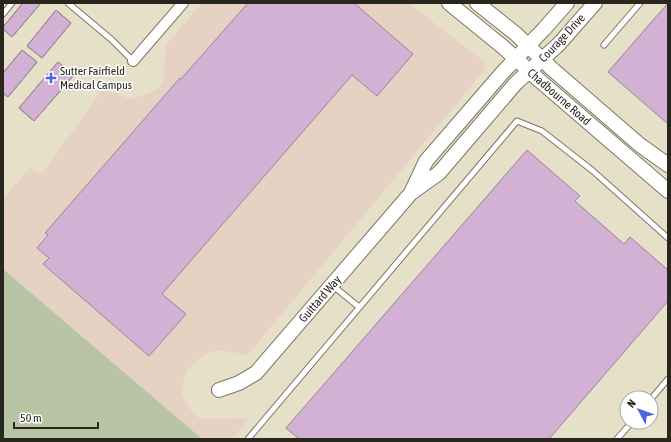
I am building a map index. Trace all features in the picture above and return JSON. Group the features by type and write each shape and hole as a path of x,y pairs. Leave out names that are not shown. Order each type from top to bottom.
{"street":[{"path":"133,61 183,3"},
{"name":"Chadbourne Road","path":"449,3 503,47 668,191"},
{"name":"Chadbourne Road","path":"477,3 516,34 542,60 640,145 668,165"},
{"name":"Courage Drive","path":"528,46 567,3"},
{"name":"Courage Drive","path":"529,71 559,44 594,3"},
{"name":"Guittard Way","path":"411,194 426,161 503,72 528,46"},
{"name":"Guittard Way","path":"219,390 239,383 256,373 411,194 439,173 516,83 529,71"}],"lane":[{"path":"3,14 12,3"},
{"path":"68,3 112,40 133,61"},
{"path":"604,45 640,3"},
{"path":"248,439 517,121 542,132 593,171 668,238"},
{"path":"332,285 359,308"},
{"path":"659,391 668,380"},
{"path":"617,439 625,430"}],"shaded area":[{"path":"202,3 408,3 486,63 483,72 251,351 247,354 241,354 213,351 202,356 186,372 182,394 193,413 200,419 250,418 232,439 202,439 3,269 3,199 30,168 42,174 103,89 130,99 159,89 164,77 165,48 170,40"}],"green space":[{"path":"3,269 202,439 3,439"}],"building":[{"path":"23,3 41,3 12,37 3,29 3,27"},
{"path":"23,3 41,3 12,37 3,29 3,27"},
{"path":"248,3 354,3 413,54 377,96 352,75 162,294 186,314 149,356 43,264 49,258 37,248 48,235 45,233 180,78 181,79"},
{"path":"668,3 668,124 608,72"},
{"path":"56,10 71,23 42,58 27,46"},
{"path":"56,10 71,23 42,58 27,46"},
{"path":"22,50 37,62 8,97 3,93 3,73"},
{"path":"22,50 37,62 8,97 3,93 3,73"},
{"path":"58,62 74,75 34,121 19,108"},
{"path":"58,62 74,75 34,121 19,108"},
{"path":"527,150 580,196 575,201 624,244 630,237 668,270 668,301 549,439 299,439 286,428"}],"place":[{"name":"Sutter Fairfield Medical Campus","path":"51,78"}]}
